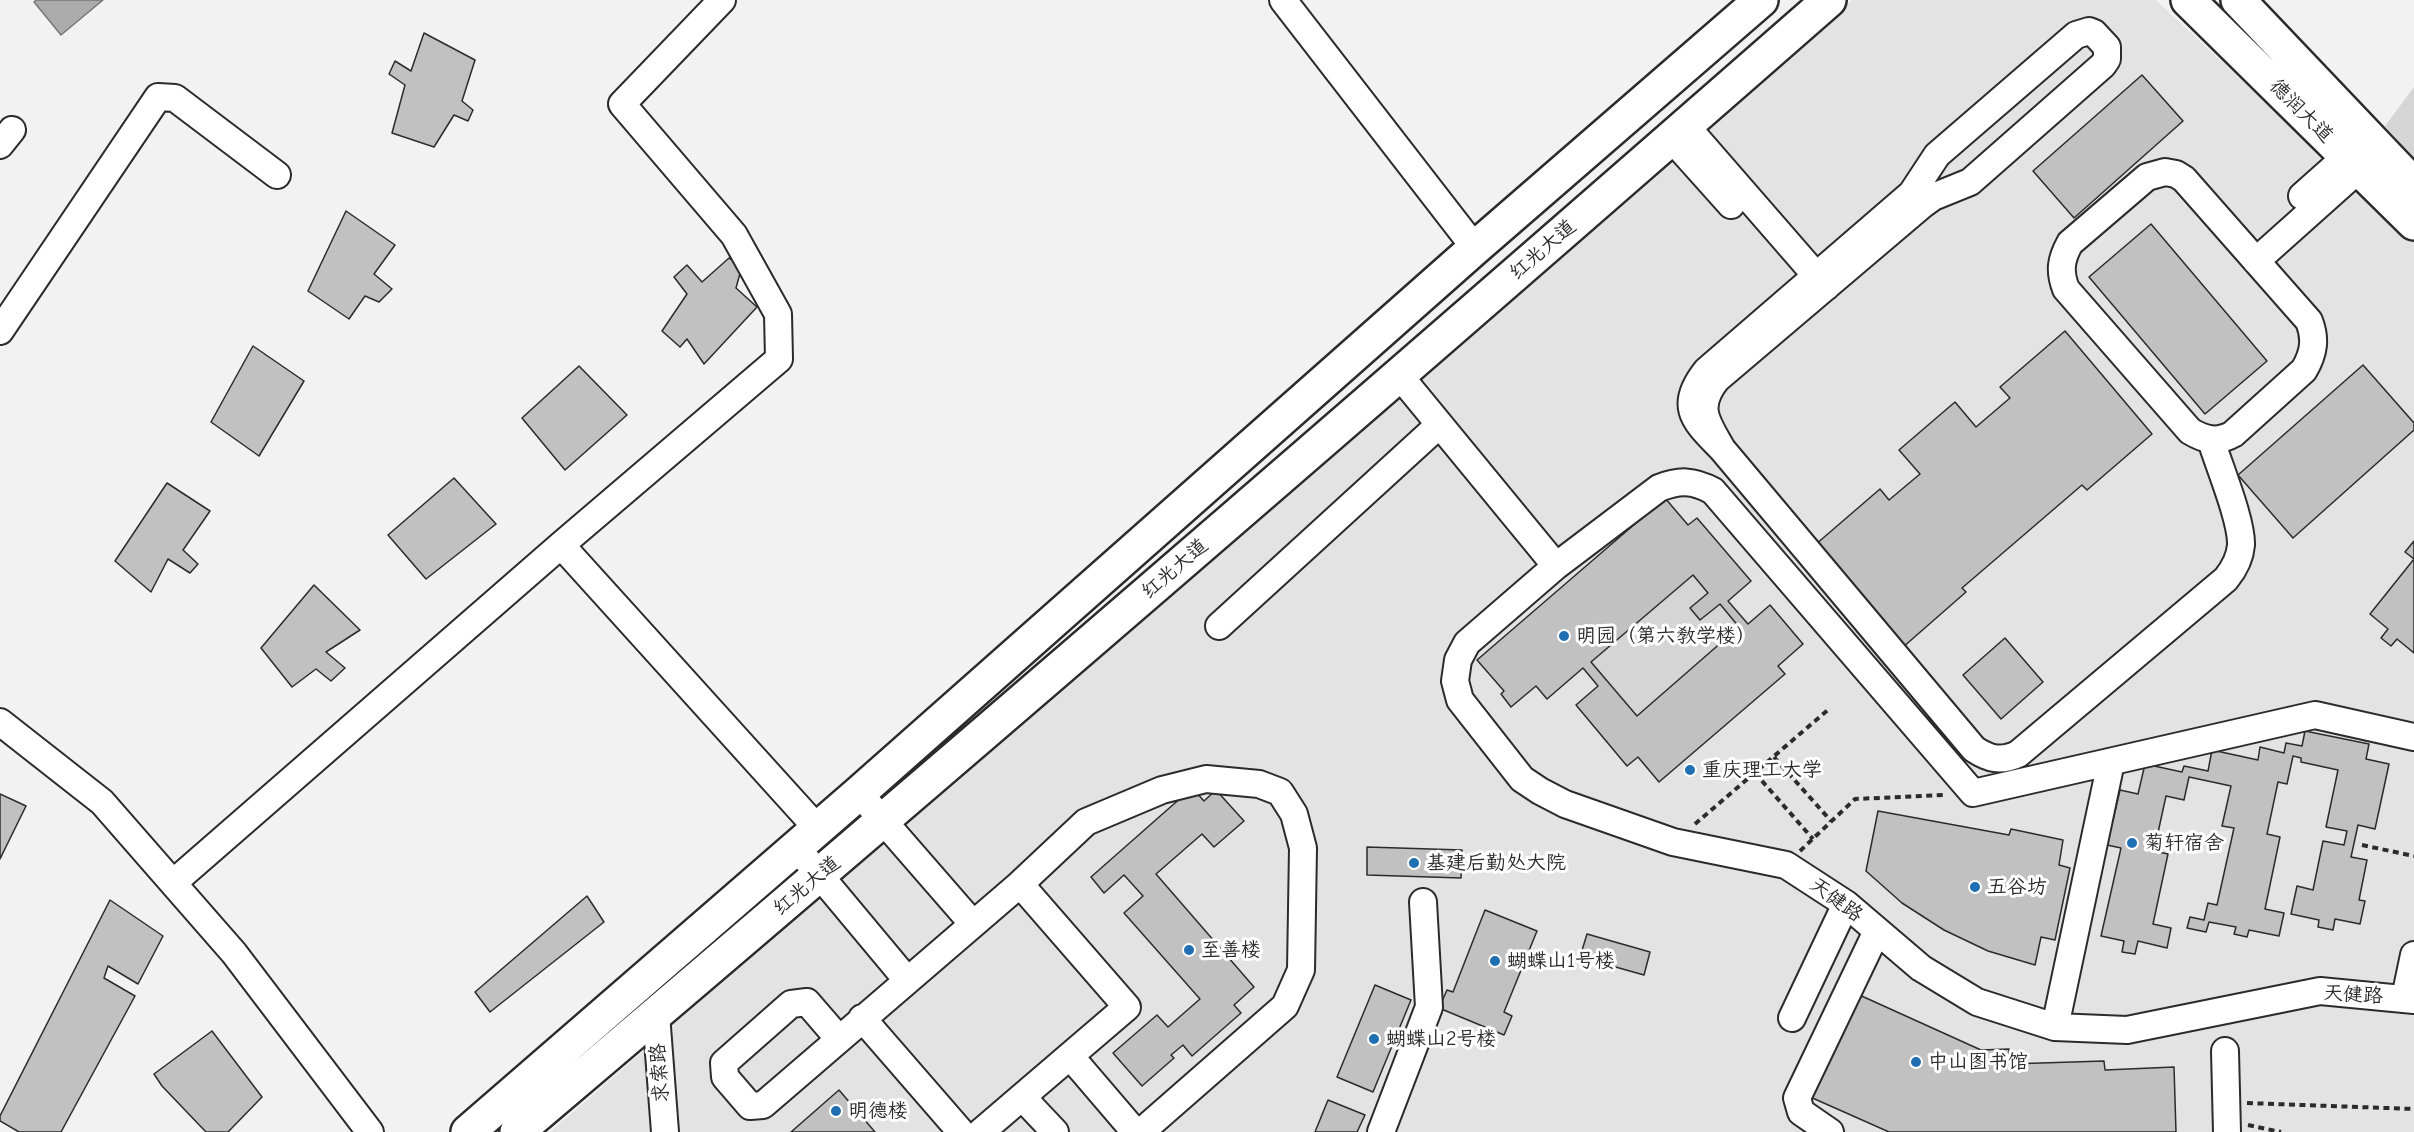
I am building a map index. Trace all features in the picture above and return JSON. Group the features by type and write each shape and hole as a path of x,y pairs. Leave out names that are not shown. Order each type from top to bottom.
{"main road":[{"name":"红光大道","path":"468,1132 859,793 1475,248 1761,0"},
{"name":"红光大道","path":"517,1132 884,820 1829,0"},
{"name":"德润大道","path":"2188,0 2414,223"},
{"name":"德润大道","path":"2238,0 2414,185"}],"street":[{"path":"173,883 561,545 779,359 778,314 734,235 622,104 722,0"},
{"path":"1283,0 1475,248"},
{"path":"1815,286 1912,193 1937,154 2076,35 2082,32 2094,33 2107,47 2107,59 2103,65 1970,182 1934,196 1922,205 1707,370 1694,390 1691,409 1693,417 1974,749 1983,755 2000,760 2018,754 2226,579 2234,569 2241,544 2240,529 2211,440"},
{"path":"0,331 158,97 175,98 277,175"},
{"path":"1678,132 1815,286"},
{"path":"2250,254 2353,163"},
{"path":"2164,172 2176,174 2184,179 2250,254 2309,321 2314,333 2310,358 2304,370 2233,434 2223,440 2201,438 2190,431 2066,288 2061,276 2061,264 2070,243 2147,177 2164,172"},
{"path":"1399,375 1556,566"},
{"path":"1219,626 1439,425"},
{"name":"天健路","path":"1973,793 1713,491 1700,484 1686,481 1671,483 1659,488 1556,566 1467,643 1458,660 1455,681 1460,700 1522,779 1540,791 1565,804 1673,842 1786,865 1846,904 1921,968 1977,1002 2055,1027 2127,1030 2320,991 2409,999"},
{"path":"561,545 807,838 820,875 907,980"},
{"path":"1973,793 2314,715 2414,737"},
{"path":"0,722 102,802 234,953 370,1132"},
{"path":"2055,1027 2111,762"},
{"path":"839,1039 1020,884 1086,822 1162,790 1206,779 1259,784 1280,792 1294,814 1303,848 1301,970 1285,1006 1141,1132"},
{"path":"859,793 973,924"},
{"path":"981,1132 1127,1007 1020,884"},
{"path":"1381,1132 1429,1007 1423,902"},
{"path":"1792,1018 1846,904"},
{"path":"1830,1132 1801,1112 1797,1098 1877,931"},
{"path":"2409,999 2414,956"},
{"name":"求索路","path":"656,1014 664,1132"},
{"path":"862,1018 962,1132"},
{"path":"2225,1051 2226,1118"},
{"path":"1070,1056 1135,1132"},
{"path":"1022,1097 1055,1132"}],"path":[{"path":"1673,842 1829,709"},
{"path":"1774,757 1831,821"},
{"path":"1755,773 1813,839"},
{"path":"1786,865 1855,799 1973,793"},
{"path":"2362,845 2414,856"},
{"path":"2226,1118 2414,1109"},
{"path":"2226,1118 2281,1132"}],"shaded area":[{"path":"36,0 103,0 61,35 34,2"},
{"name":"重庆理工大学","path":"1852,0 2156,0 2414,242 2414,1132 550,1132"},
{"path":"2414,87 2414,158 2385,126"},
{"path":"1693,575 1708,593 1690,608 1700,620 1720,604 1739,627 1637,716 1591,662"}],"building":[{"path":"424,33 475,60 462,101 473,110 468,121 454,115 434,147 392,133 405,85 389,74 395,61 411,71"},
{"path":"2142,75 2183,121 2074,218 2033,171"},
{"path":"346,211 395,245 374,274 392,289 379,302 365,296 349,319 308,291"},
{"path":"2151,224 2267,361 2205,414 2089,277"},
{"path":"729,258 742,266 736,288 757,307 704,364 687,339 680,347 662,331 687,294 674,277 687,265 702,282"},
{"path":"2065,331 2152,434 2087,490 2082,485 1962,588 1966,592 1902,648 1815,545 1880,489 1889,500 1920,474 1899,450 1955,402 1976,427 2010,398 2000,387"},
{"path":"253,346 304,381 259,456 211,422"},
{"path":"2363,365 2414,423 2414,430 2293,538 2238,475"},
{"path":"579,366 627,415 565,470 522,418"},
{"path":"454,478 496,524 426,579 388,535"},
{"path":"167,483 210,511 183,550 198,564 190,573 168,559 151,592 115,561"},
{"name":"明园（第六教学楼）","path":"1665,498 1688,525 1697,518 1751,581 1728,601 1748,624 1770,605 1803,644 1778,666 1785,674 1659,782 1638,757 1627,766 1576,705 1598,686 1583,668 1547,699 1536,686 1511,707 1501,694 1504,691 1477,660","holes":["1693,575 1708,593 1690,608 1700,620 1720,604 1739,627 1637,716 1591,662"]},
{"path":"2414,541 2414,559 2405,552"},
{"path":"2414,559 2414,653 2397,639 2391,646 2381,638 2388,629 2370,614"},
{"path":"314,585 360,630 326,652 345,668 331,681 316,669 292,687 261,648"},
{"path":"2005,638 2043,682 2001,719 1963,675"},
{"name":"菊轩宿舍","path":"2305,731 2369,744 2366,759 2389,764 2375,829 2358,825 2351,857 2367,860 2359,900 2365,901 2360,924 2335,919 2333,930 2318,927 2319,920 2291,914 2297,886 2313,890 2323,841 2344,845 2347,831 2326,827 2338,770 2301,762 2301,758 2293,756 2287,784 2278,782 2267,834 2280,837 2265,909 2284,913 2279,936 2249,930 2247,937 2234,934 2236,927 2209,922 2206,932 2187,928 2190,917 2204,920 2208,903 2217,905 2234,828 2222,826 2231,786 2189,777 2184,800 2166,796 2154,851 2168,854 2153,924 2171,928 2167,948 2138,941 2135,954 2122,952 2124,941 2101,936 2121,848 2107,845 2120,790 2138,794 2145,764 2182,772 2184,766 2208,771 2212,750 2258,760 2260,747 2284,753 2286,743 2302,746"},
{"name":"至善楼","path":"1192,788 1204,801 1216,790 1244,821 1214,847 1202,834 1156,874 1254,987 1234,1005 1241,1013 1192,1056 1183,1045 1171,1055 1174,1058 1142,1086 1113,1053 1157,1015 1168,1027 1200,999 1124,913 1143,896 1124,875 1104,893 1091,877"},
{"path":"0,794 26,806 0,859"},
{"name":"五谷坊","path":"1878,811 2009,835 2011,829 2063,840 2059,865 2070,868 2055,940 2041,937 2035,965 1988,951 1944,930 1902,903 1866,871"},
{"name":"基建后勤处大院","path":"1367,847 1462,850 1461,878 1367,875"},
{"path":"587,896 604,922 490,1012 475,992"},
{"path":"110,900 163,936 138,984 108,966 104,978 135,996 61,1132 19,1132 0,1121 0,1116"},
{"name":"蝴蝶山1号楼","path":"1485,910 1537,931 1504,1012 1512,1016 1504,1035 1439,1008 1447,990 1453,992"},
{"path":"1587,934 1650,952 1644,975 1580,957"},
{"name":"蝴蝶山2号楼","path":"1375,985 1411,1000 1373,1092 1337,1077"},
{"name":"中山图书馆","path":"1855,993 1981,1050 2009,1049 2009,1064 2104,1061 2105,1070 2174,1067 2176,1132 1889,1132 1808,1096"},
{"path":"212,1031 262,1097 228,1132 206,1132 162,1086 154,1074"},
{"name":"明德楼","path":"839,1090 875,1132 791,1132"},
{"path":"1328,1100 1365,1115 1357,1132 1315,1132"}],"place":[{"name":"明园（第六教学楼）","path":"1564,636"},
{"name":"重庆理工大学","path":"1690,770"},
{"name":"菊轩宿舍","path":"2132,843"},
{"name":"基建后勤处大院","path":"1414,863"},
{"name":"五谷坊","path":"1975,887"},
{"name":"至善楼","path":"1189,950"},
{"name":"蝴蝶山1号楼","path":"1495,961"},
{"name":"蝴蝶山2号楼","path":"1374,1039"},
{"name":"中山图书馆","path":"1916,1062"},
{"name":"明德楼","path":"836,1111"}]}
